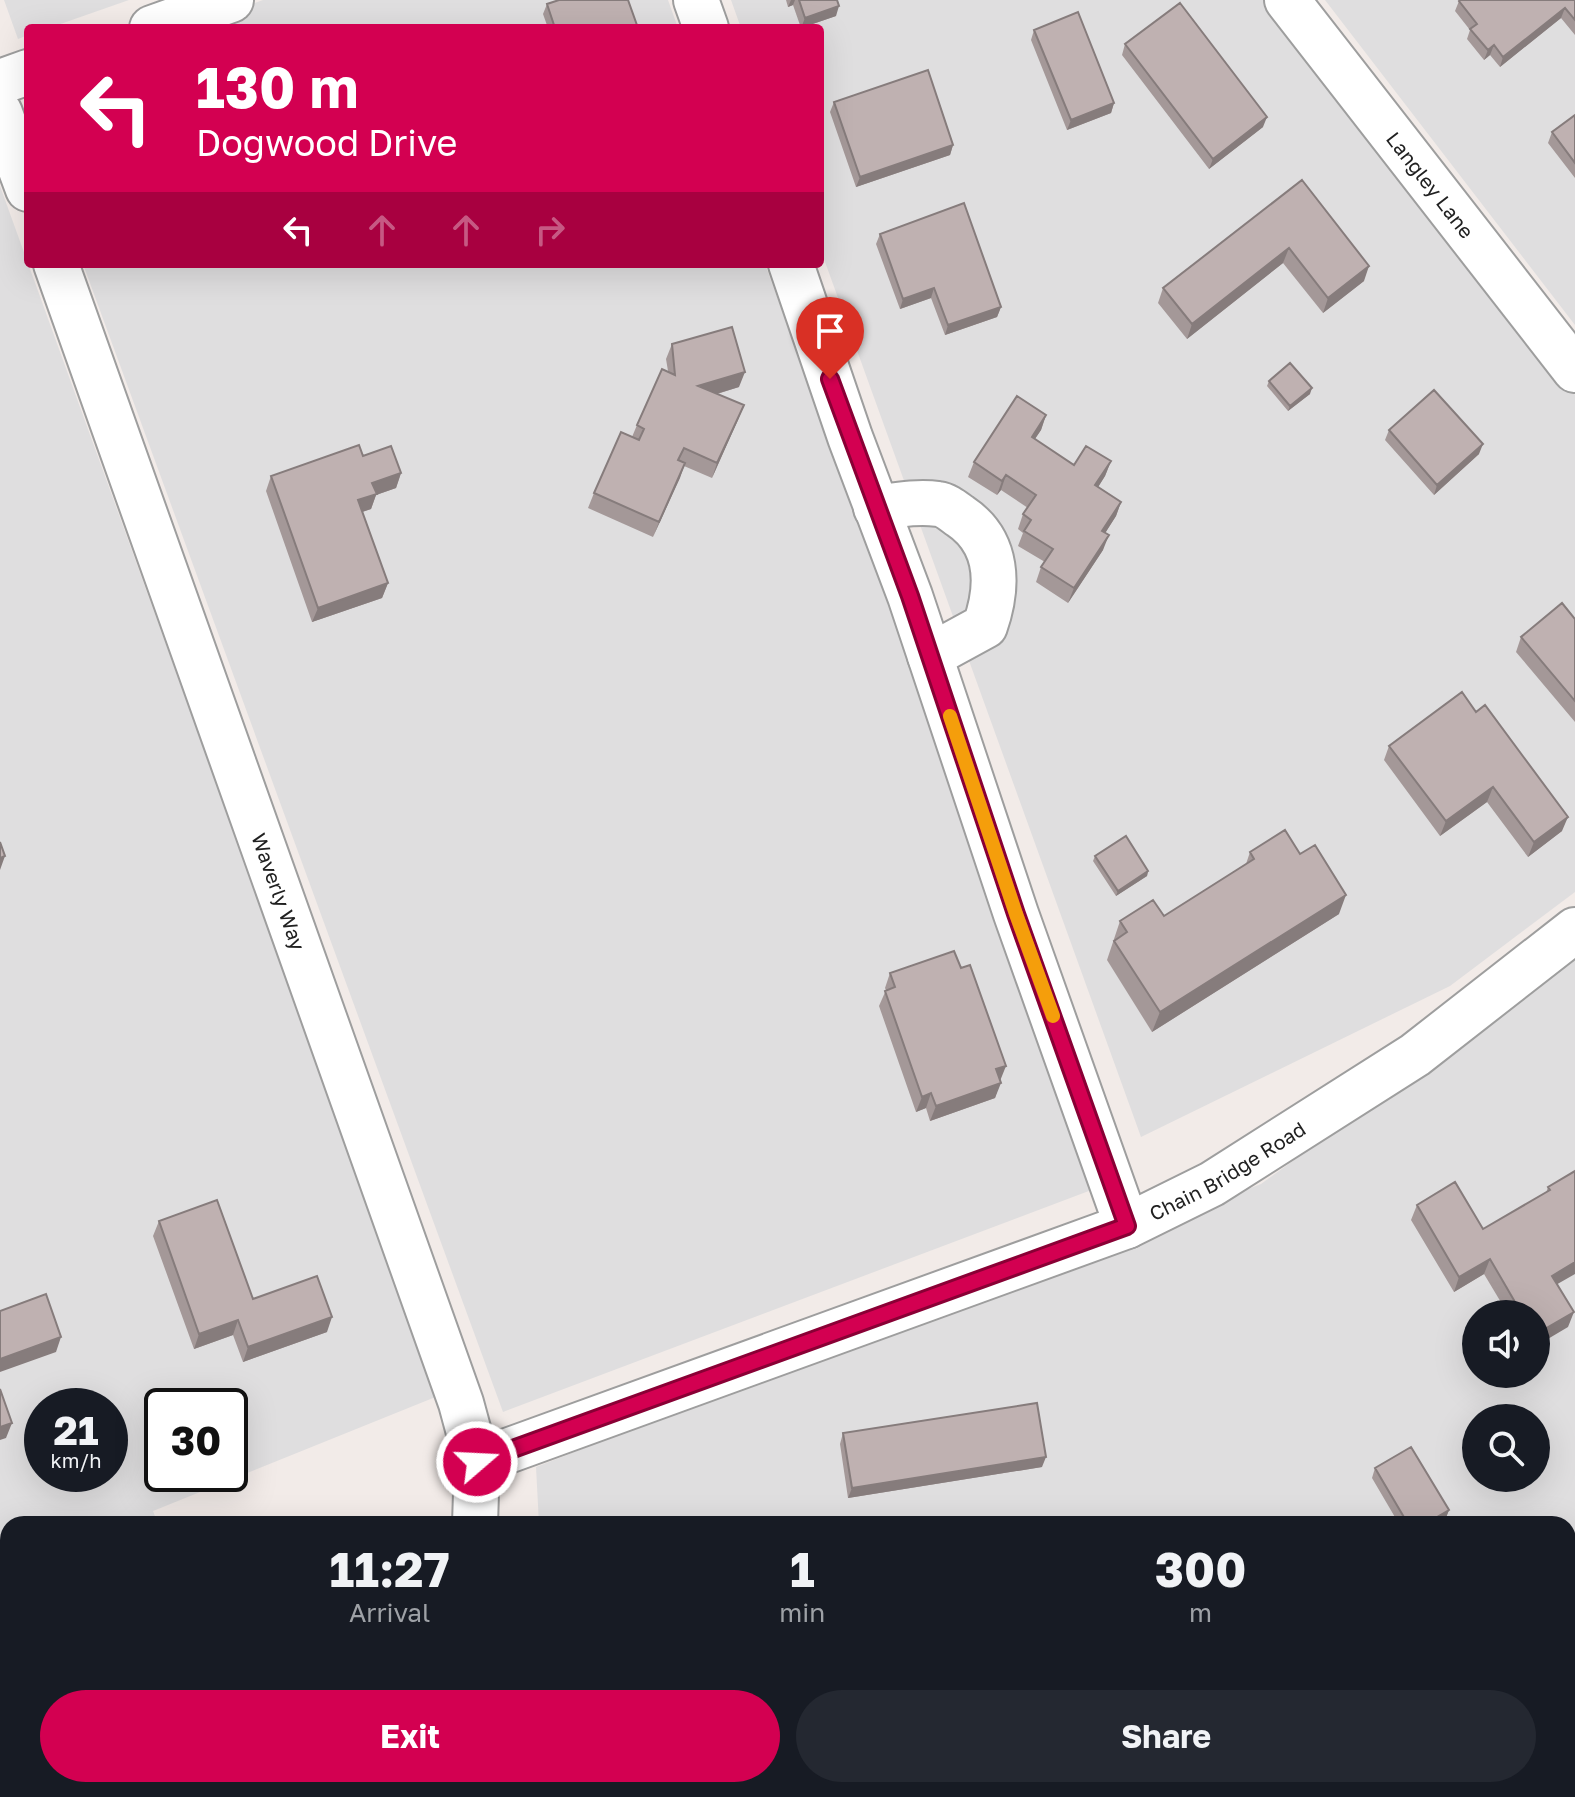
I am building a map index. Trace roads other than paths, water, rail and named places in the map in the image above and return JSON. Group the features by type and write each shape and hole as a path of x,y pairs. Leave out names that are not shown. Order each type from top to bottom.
{"street":[{"path":"163,24 231,0"},
{"path":"696,0 705,24"},
{"name":"Langley Lane","path":"1287,0 1575,370"},
{"path":"0,82 24,73"},
{"path":"0,113 24,178"},
{"name":"Waverly Way","path":"57,268 456,1389 477,1462 475,1516"},
{"path":"792,268 1127,1226"},
{"path":"876,508 915,502 942,504 972,524 992,556 995,600 985,626 930,656"},
{"name":"Chain Bridge Road","path":"477,1462 1127,1226 1225,1176 1415,1055 1575,930"}]}
